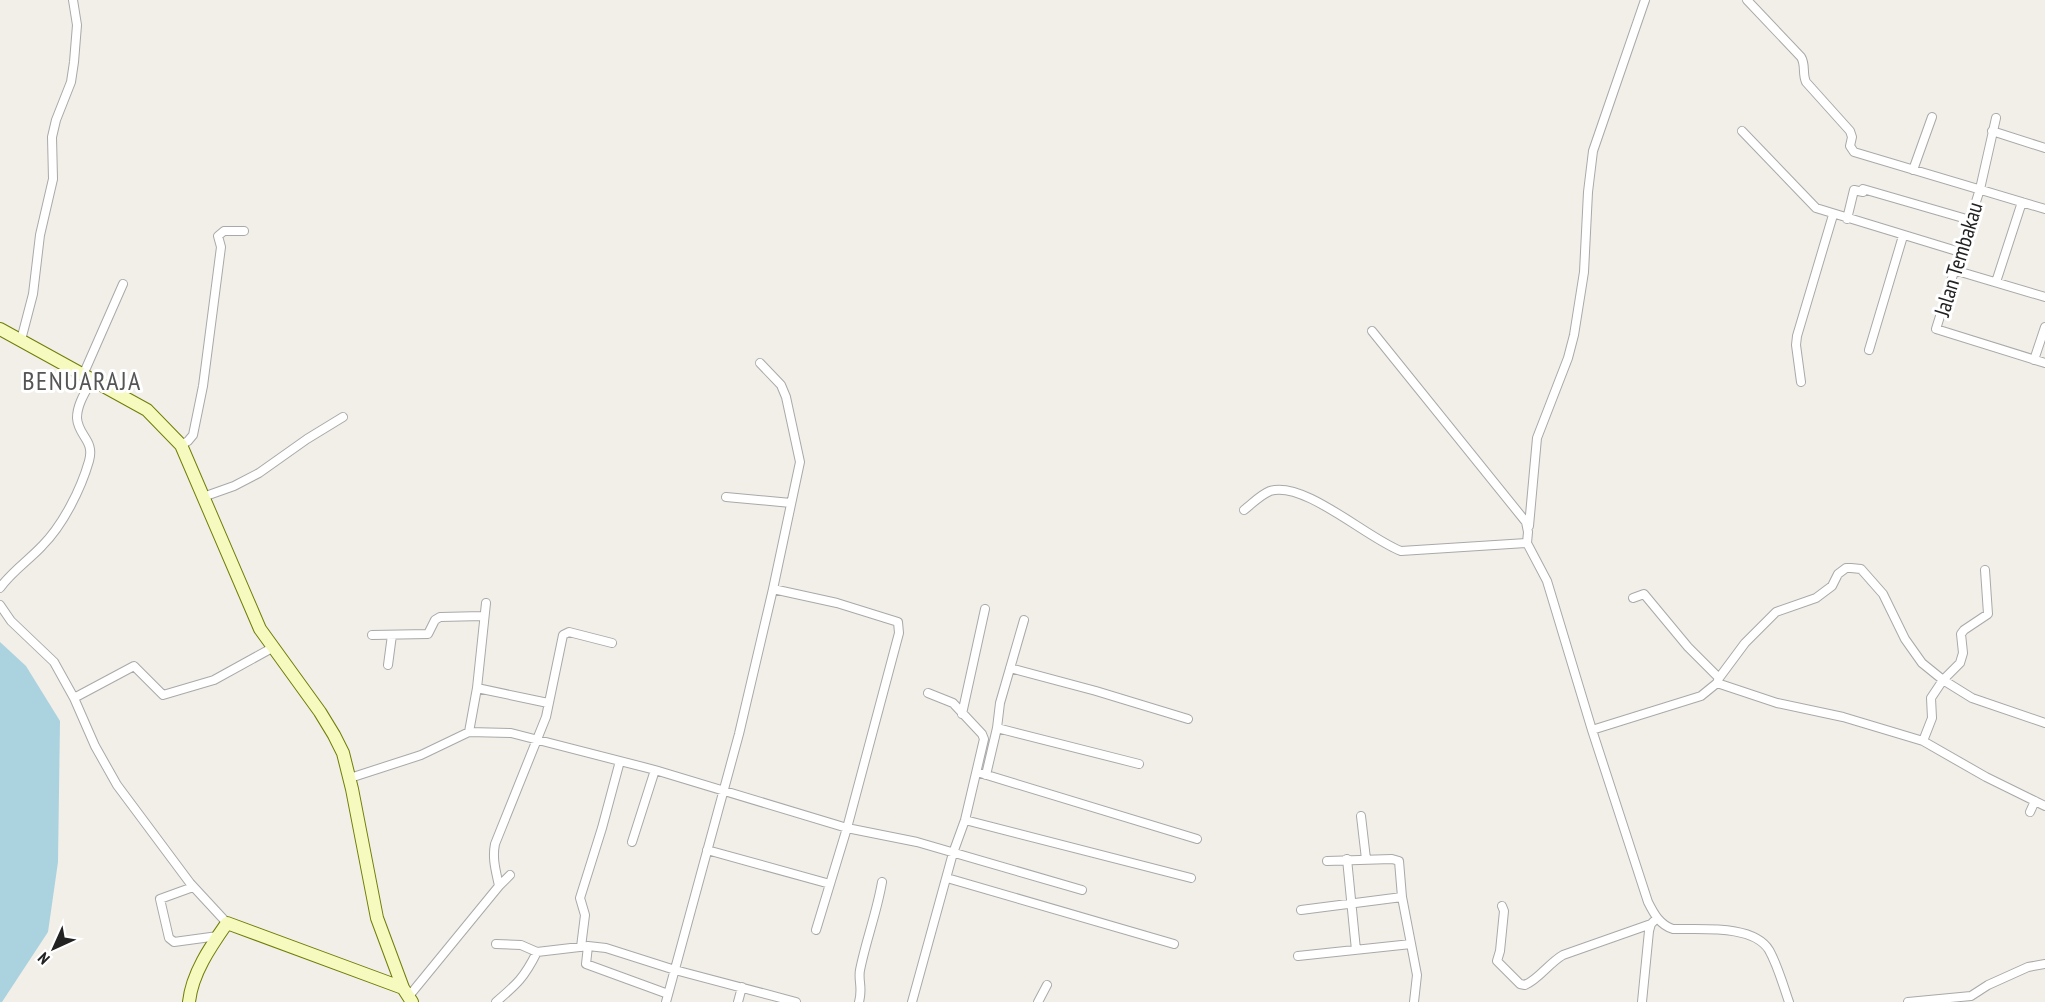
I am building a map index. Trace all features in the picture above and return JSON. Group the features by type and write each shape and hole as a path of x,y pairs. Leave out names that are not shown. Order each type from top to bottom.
{"main road":[{"path":"0,329 147,410 182,445 256,621 272,648 334,735 343,753 350,778 377,918 408,995"},
{"path":"189,1002 190,991 204,960 227,923 408,995"}],"street":[{"path":"21,340 33,294 40,235 53,179 52,144 56,120 68,89 74,62 76,25 73,0"},
{"path":"1645,0 1593,151 1588,192 1587,243 1574,335 1568,358 1537,438 1527,543 1547,581 1648,902 1660,922 1666,927 1738,932 1754,936 1768,949 1789,1002"},
{"path":"1747,0 1801,57 1806,82 1850,131 1851,146 1854,152 2045,209"},
{"path":"1913,170 1932,117"},
{"name":"Jalan Tembakau","path":"1996,118 1980,189 1936,329 2034,360"},
{"path":"1742,131 1810,204 1821,211 1960,252"},
{"path":"1992,131 2045,148"},
{"path":"1847,219 1854,190 1863,192 1863,189 1970,220"},
{"path":"1996,282 2022,202"},
{"path":"1801,382 1797,336 1833,215"},
{"path":"182,445 193,435 203,386 220,247 218,236 224,231 244,231"},
{"path":"1869,350 1903,236"},
{"path":"1954,270 2045,297"},
{"path":"0,588 45,543 67,515 89,461 89,442 79,426 78,407 87,377 123,284"},
{"path":"2045,327 2034,360 2045,363"},
{"path":"1372,331 1526,522 1528,532"},
{"path":"620,761 580,900 585,915 586,964 667,998 724,792 800,470 786,397 781,386 760,363"},
{"path":"203,497 234,486 259,473 307,438 343,417"},
{"path":"1244,510 1265,494 1283,490 1310,498 1401,551 1527,543"},
{"path":"726,497 791,503"},
{"path":"1592,730 1701,696 1718,681 1745,643 1776,612 1816,598 1832,586 1838,574 1846,568 1861,569 1883,594 1905,639 1922,663 1942,680 1972,698 2045,723"},
{"path":"1923,741 1932,718 1931,698 1942,680 1960,663 1963,653 1961,634 1989,614 1985,570"},
{"path":"773,589 837,603 892,620 899,625 847,828 816,930"},
{"path":"1633,598 1644,594 1718,681 1777,703 1843,717 1923,741 1986,777 2045,806"},
{"path":"469,732 477,688 486,603"},
{"path":"0,605 11,621 54,662 74,698 95,746 117,785 193,887 227,923"},
{"path":"962,714 985,609"},
{"path":"372,635 428,634 435,620 440,617 483,616"},
{"path":"986,775 997,728 1000,703 1024,620"},
{"path":"499,886 494,865 495,844 538,740 564,633 569,632 612,643"},
{"path":"388,665 392,635"},
{"path":"74,698 134,666 163,695 214,680 272,648"},
{"path":"1010,668 1188,719"},
{"path":"477,688 548,703"},
{"path":"912,1002 948,878 953,853 965,820 984,736 953,703 928,693"},
{"path":"997,728 1139,764"},
{"path":"350,778 421,755 469,732 511,733 655,770 847,828 887,834 1082,890"},
{"path":"632,842 655,770"},
{"path":"977,772 1197,839"},
{"path":"2030,812 2035,801"},
{"path":"1361,816 1366,859"},
{"path":"965,820 1191,878"},
{"path":"708,850 830,884"},
{"path":"1347,859 1356,950"},
{"path":"1327,861 1347,859 1399,861 1402,897 1417,975 1414,1002"},
{"path":"408,995 510,875"},
{"path":"948,878 1174,944"},
{"path":"859,1002 862,988 860,970 882,882"},
{"path":"193,887 160,899 168,938 174,942 218,936"},
{"path":"1301,910 1402,897"},
{"path":"1502,906 1500,951 1497,961 1520,984 1525,985 1563,955 1651,924 1652,921 1660,922"},
{"path":"1642,1002 1651,924"},
{"path":"496,944 521,945 537,952 585,947 606,948 675,970 796,1002"},
{"path":"1298,956 1411,944"},
{"path":"496,1002 520,981 537,952"},
{"path":"1908,1002 1971,996 2028,968 2045,964"},
{"path":"1038,1002 1047,985"},
{"path":"738,1002 742,987"}],"water":[{"path":"0,642 26,666 60,721 58,862 48,932 2,1002 0,1002"}],"district":[{"name":"BENUARAJA","path":"82,381"}]}
